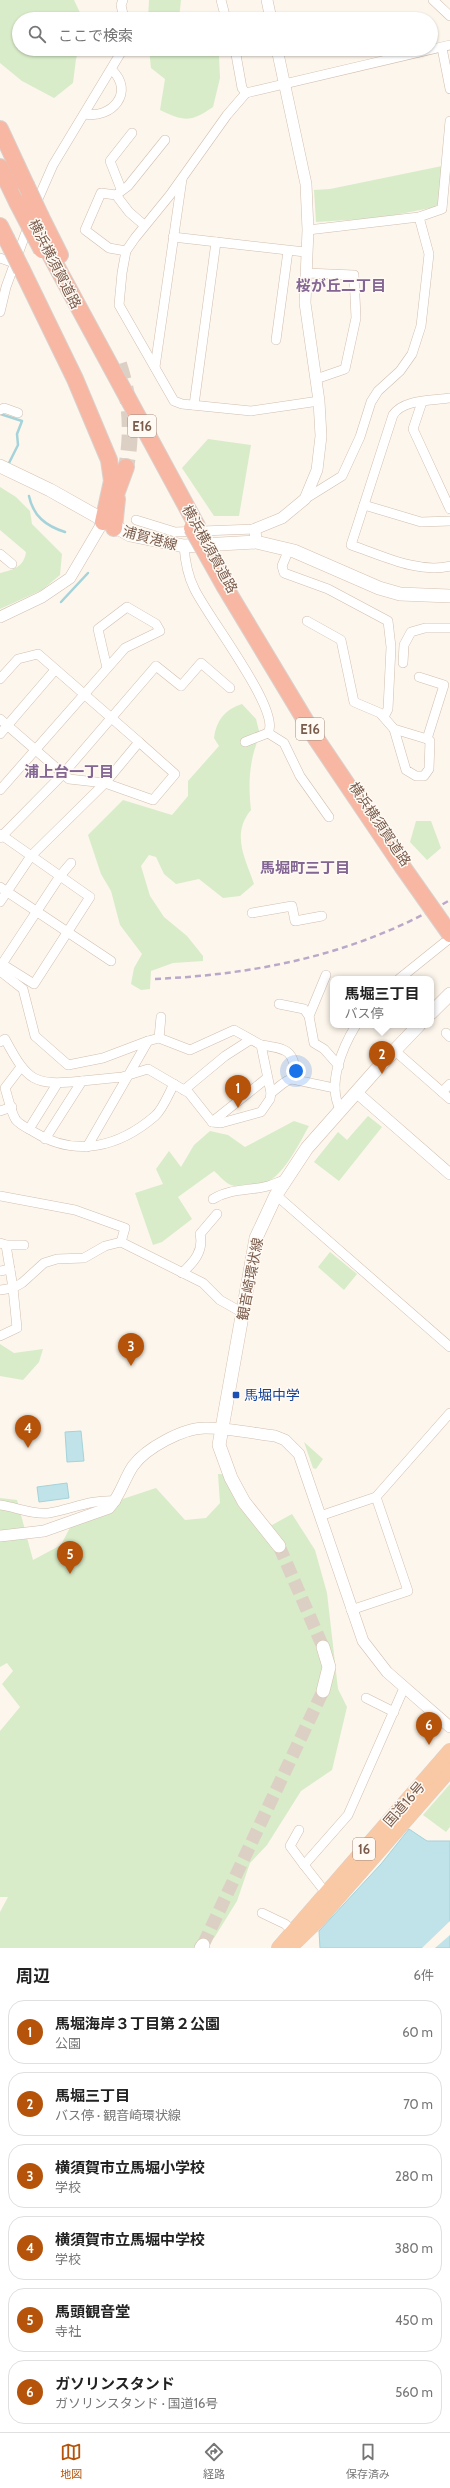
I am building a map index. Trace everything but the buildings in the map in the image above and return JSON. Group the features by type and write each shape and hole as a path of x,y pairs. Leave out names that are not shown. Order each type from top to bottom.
{"highway":[{"path":"0,129 21,195 42,217 119,364"},
{"name":"横浜横須賀道路","path":"0,155 21,195 43,247 227,586 308,716 450,934"},
{"name":"横浜横須賀道路","path":"0,167 21,195"},
{"path":"3,232 18,266 78,386 109,460 112,481 109,525"},
{"path":"109,525 126,467"},
{"name":"横浜横須賀道路","path":"404,864 450,926"},
{"name":"国道16号","path":"279,1948 292,1931 450,1751"},
{"name":"国道16号","path":"289,1948 319,1919 450,1769"}],"main road":[{"name":"浦賀港線","path":"0,466 50,490 109,525 130,535 184,546 256,535 386,590 418,596 450,596"},
{"path":"434,1010 450,994"},
{"name":"観音崎環状線","path":"279,1546 244,1502 231,1478 219,1445 221,1429 229,1397 256,1238 276,1195 307,1148 340,1109 416,1028"},
{"path":"323,1647 329,1667 323,1691"}],"street":[{"path":"221,0 224,12"},
{"path":"267,0 270,12"},
{"path":"433,0 450,16"},
{"path":"120,2 122,12"},
{"path":"446,47 450,89"},
{"path":"0,312 18,266 43,185 119,56"},
{"path":"236,56 242,88 246,93"},
{"path":"279,56 306,184 308,230 305,303 319,401 320,453 312,484 305,499"},
{"path":"319,401 252,411 194,405 174,401 155,367 144,352 119,305 126,251 144,225 246,93 408,56"},
{"path":"85,114 101,114 109,111 119,102 122,95 121,84 112,70"},
{"path":"308,230 419,217 442,209 450,121"},
{"path":"132,133 110,161 119,192 129,212 144,225"},
{"path":"126,251 109,248 85,230 101,193 119,192 128,186 165,140"},
{"path":"155,367 183,176"},
{"path":"136,520 175,532 256,535 282,518 305,499 342,476 360,437 371,402 378,391 400,371 412,354 421,326 429,254 419,217"},
{"path":"173,237 306,252"},
{"path":"194,405 216,242"},
{"path":"276,340 288,251"},
{"path":"0,258 18,266"},
{"path":"306,272 354,275 356,318 344,369 316,379"},
{"path":"450,398 422,402 397,408 393,415 351,545 416,566 442,568 450,566"},
{"path":"422,402 413,429 450,509"},
{"path":"0,410 4,408 18,413"},
{"path":"364,505 421,522 450,521"},
{"path":"0,617 42,596 70,578 109,525"},
{"path":"184,546 194,587 253,684 268,712 272,724 268,733 245,742"},
{"path":"289,549 282,566 284,574 328,589 388,621 391,647 388,709 384,717"},
{"path":"0,554 12,564"},
{"path":"0,790 107,668 124,648 160,631 156,624 127,607 98,629 107,668"},
{"path":"307,621 341,640 354,702 380,713 384,717 394,729 406,770 416,776 424,776 430,769 430,741 394,729"},
{"path":"403,662 404,645 411,632 418,628 450,628"},
{"path":"391,647 404,645"},
{"path":"0,679 18,659 38,654 175,774 153,800 105,783 69,779 0,720"},
{"path":"1,967 34,984 90,897 1,836 63,774 112,719 156,666 180,686 201,663 230,688"},
{"path":"0,734 55,670"},
{"path":"419,677 444,685 427,739"},
{"path":"268,733 284,743 300,781 329,817"},
{"path":"0,902 4,889 31,856 105,783 139,742"},
{"path":"1,967 60,876 71,864"},
{"path":"4,889 111,961"},
{"path":"252,913 292,906 295,921 322,916"},
{"path":"403,976 450,938"},
{"path":"1,967 23,989 35,1036 68,1064 103,1058 159,1038 190,1050 234,1030 250,1040 262,1045 283,1048 289,1052 293,1057 296,1078"},
{"path":"309,1016 326,975"},
{"path":"279,1004 304,1009 309,1016 314,1043 324,1049 339,1066"},
{"path":"159,1038 161,1017"},
{"path":"340,1109 334,1088 344,1048 354,1028"},
{"path":"0,1042 5,1039 21,1068 35,1080 43,1083 57,1084 122,1077 130,1073 148,1069 184,1090 212,1122 221,1123 261,1112 270,1099 271,1093 262,1045"},
{"path":"184,1090 225,1056 250,1040"},
{"path":"87,1147 148,1041"},
{"path":"394,1050 450,1099"},
{"path":"21,1068 5,1088 16,1120 45,1139 65,1146 87,1147 115,1140 156,1115 174,1084"},
{"path":"212,1122 267,1078"},
{"path":"271,1093 289,1079 296,1078 306,1084 334,1088"},
{"path":"45,1139 82,1081"},
{"path":"29,1129 57,1084"},
{"path":"442,1092 450,1084"},
{"path":"356,1092 450,1174"},
{"path":"0,1111 12,1107"},
{"path":"213,1199 230,1191 270,1185 276,1181 286,1180"},
{"path":"276,1195 450,1347"},
{"path":"0,1196 75,1210 125,1228 121,1242"},
{"path":"182,1273 196,1260 202,1243 200,1234 217,1214"},
{"path":"0,1290 13,1288 22,1283 44,1263 57,1259 84,1258 105,1246 121,1242 203,1283 220,1300 243,1312"},
{"path":"0,1336 17,1328 10,1269 3,1244 24,1245"},
{"path":"0,1271 10,1269"},
{"path":"320,1516 376,1497 450,1412"},
{"path":"0,1536 44,1531 78,1521 101,1512 116,1501 133,1465 149,1450 178,1435 204,1428 275,1436 285,1440 299,1454 351,1610 363,1641 387,1672 450,1727"},
{"path":"351,1610 408,1591 376,1497"},
{"path":"0,1504 32,1513 48,1513 101,1500 116,1501"},
{"path":"304,1865 348,1815 404,1688"},
{"path":"366,1698 394,1712"},
{"path":"299,1830 290,1846 326,1893"},
{"path":"262,1913 285,1924 292,1931"}],"green space":[{"path":"0,0 74,0 80,12 12,12 12,56 77,56 73,83 54,98 22,81 0,63"},
{"path":"149,0 181,0 180,12 148,12"},
{"path":"150,56 219,56 220,78 213,107 193,118 188,119 176,117 160,110 165,79 151,68"},
{"path":"442,166 439,203 435,207 380,218 316,222 314,190 330,189"},
{"path":"208,439 251,445 239,516 214,516 182,468"},
{"path":"0,487 16,497 30,511 32,524 62,554 60,575 42,590 0,609 0,573 17,567 23,561 26,552 0,530"},
{"path":"242,704 256,719 260,735 256,744 250,772 251,810 245,819 241,837 244,855 254,884 240,896 223,898 199,879 176,884 164,874 156,857 149,855 141,866 150,896 164,917 187,936 203,956 203,961 173,963 151,971 150,989 141,990 131,984 134,968 142,954 120,925 111,891 101,874 88,835 123,800 172,815 188,796 188,781 219,746 214,738 217,726 222,716 236,706"},
{"path":"416,821 431,821 441,848 427,860 410,842"},
{"path":"368,1116 382,1127 339,1181 314,1162 338,1132 347,1140"},
{"path":"294,1121 309,1126 296,1150 280,1172 259,1186 246,1188 229,1184 214,1171 178,1197 192,1219 162,1242 153,1245 135,1193 163,1184 156,1169 169,1151 181,1167 194,1145 210,1131 228,1135 245,1147"},
{"path":"330,1252 357,1274 344,1290 318,1267"},
{"path":"0,1344 14,1353 43,1349 39,1362 23,1380 0,1376"},
{"path":"304,1442 323,1459 316,1469 313,1468"},
{"path":"218,1474 233,1475 246,1503 272,1525 292,1514 315,1550 327,1593 338,1689 347,1707 332,1770 301,1791 267,1845 250,1863 237,1901 214,1938 199,1948 0,1948 0,1912 8,1897 0,1897 0,1731 20,1707 2,1684 13,1671 7,1663 0,1667 0,1498 17,1500 33,1560 61,1545 77,1514 156,1488 185,1520 206,1518 220,1503"},
{"path":"450,1784 450,1827 446,1832 423,1815"}],"water":[{"path":"81,1431 84,1461 67,1462 65,1432"},
{"path":"67,1483 69,1498 39,1502 37,1487"},
{"path":"409,1829 427,1841 450,1841 450,1948 320,1948 319,1931 381,1864"}],"pier":[{"path":"450,1921 450,1935 435,1948 422,1948"}],"waterway":[{"path":"0,414 22,421 17,434 18,445 8,465"},
{"path":"29,496 37,515 52,527 65,532"},
{"path":"61,602 88,573"}],"tunnel":[{"path":"119,364 126,389 130,428 126,467"},
{"path":"279,1546 323,1647"},
{"path":"203,1945 323,1691"}],"railway":[{"path":"155,979 233,972 307,958 380,934 415,919 450,900"}],"place":[{"name":"馬堀三丁目","path":"382,1074"},
{"name":"馬堀海岸３丁目第２公園","path":"238,1108"},
{"name":"横須賀市立馬堀小学校","path":"131,1366"},
{"name":"馬堀中学","path":"236,1395"},
{"name":"横須賀市立馬堀中学校","path":"28,1448"},
{"name":"馬頭観音堂","path":"70,1574"},
{"name":"ガソリンスタンド","path":"429,1745"}],"district":[{"name":"桜が丘二丁目","path":"341,286"},
{"name":"浦上台一丁目","path":"69,772"},
{"name":"馬堀町三丁目","path":"305,868"}]}
